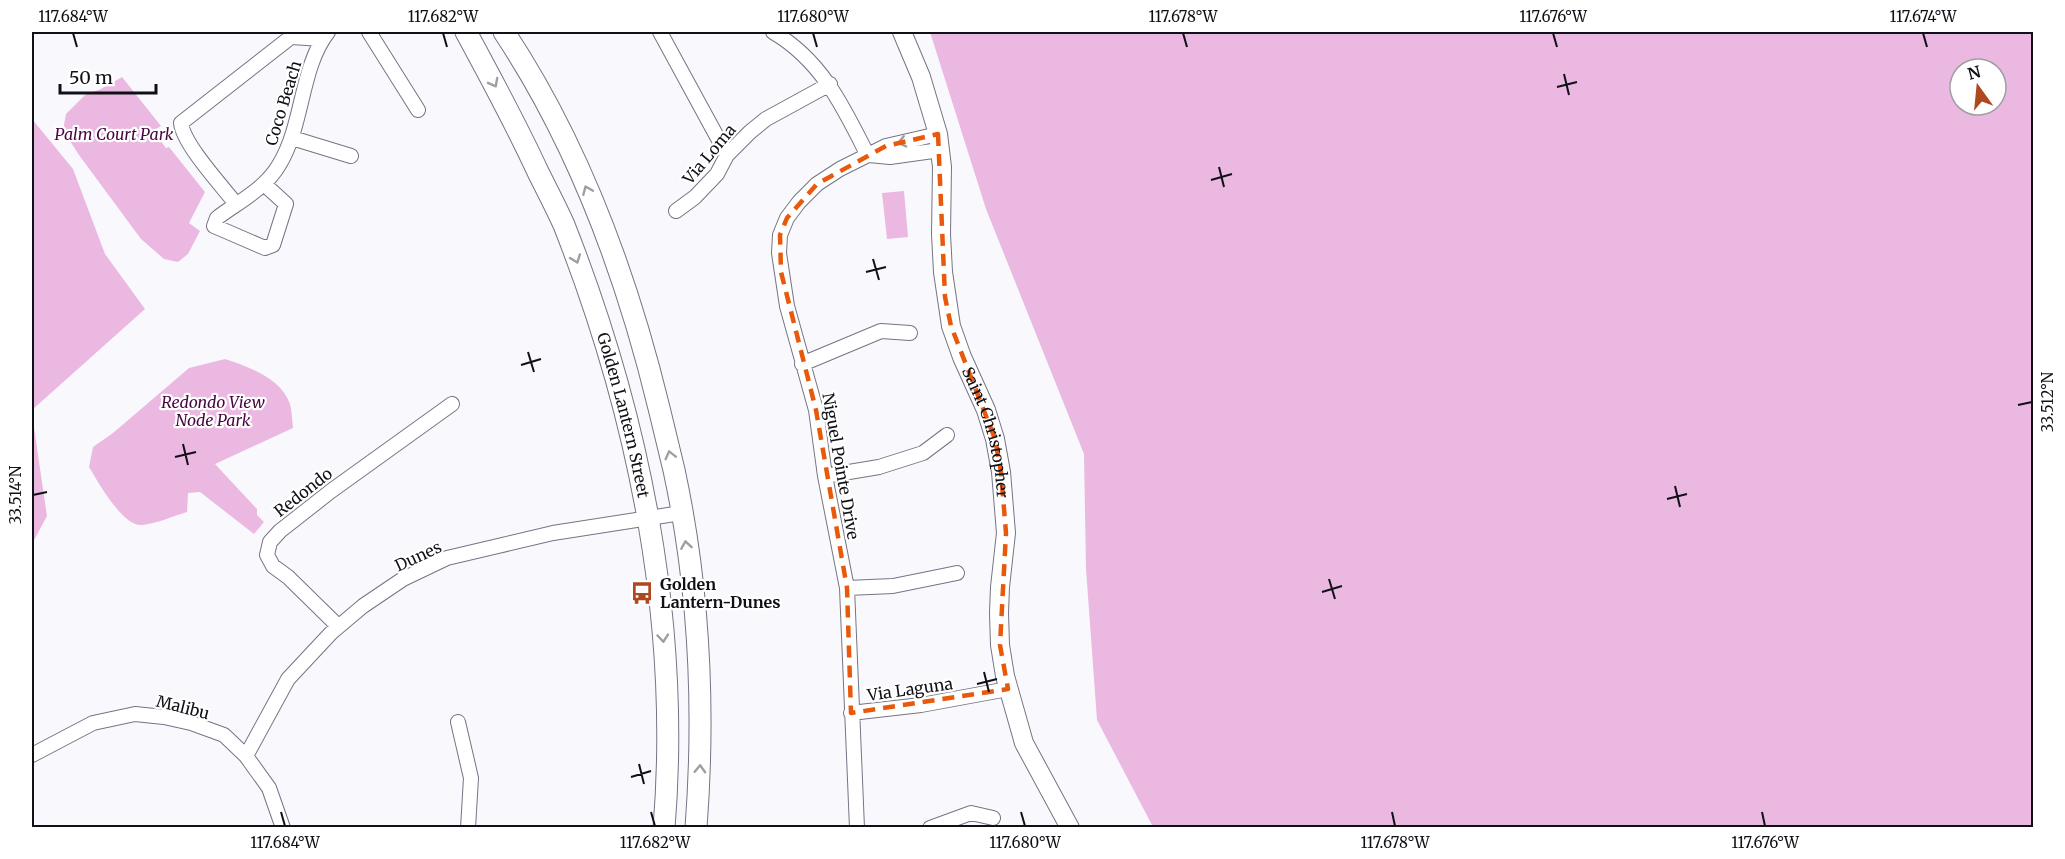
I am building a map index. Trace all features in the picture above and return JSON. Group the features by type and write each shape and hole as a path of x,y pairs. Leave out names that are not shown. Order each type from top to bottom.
{"main road":[{"name":"Golden Lantern Street","path":"466,32 517,128 566,233 604,338 628,426 648,517 664,640 668,730 664,828"},
{"path":"504,32 566,139 612,250 646,357 674,471 691,574 699,679 700,770 696,828"}],"street":[{"path":"369,32 418,110"},
{"path":"660,32 727,155"},
{"path":"773,32 792,43 830,84 867,154 890,157 939,142"},
{"name":"Saint Christopher","path":"902,32 921,77 939,142 942,167 941,234 945,297 951,326 986,410 995,439 1001,472 1006,533 1000,587 1000,645 1008,689 1024,743 1070,828"},
{"path":"236,204 189,143 181,129 181,123 291,37 326,35"},
{"name":"Coco Beach","path":"264,184 286,204 273,245 265,248 214,226 217,218 264,184 279,165 292,138 314,58 326,35"},
{"name":"Via Loma","path":"676,210 695,197 717,174 727,155 750,132 766,119 830,84"},
{"path":"292,138 351,156"},
{"name":"Niguel Pointe Drive","path":"860,826 851,713 847,588 825,476 816,410 787,306 778,253 780,234 787,218 817,184 867,154"},
{"path":"802,364 881,331 910,333"},
{"name":"Redondo","path":"338,627 288,577 273,566 267,555 270,542 280,531 331,491 452,404"},
{"path":"825,476 879,467 923,453 947,435"},
{"name":"Dunes","path":"246,756 288,679 338,627 363,606 403,579 447,558 553,533 681,513"},
{"path":"847,588 893,586 957,573"},
{"name":"Via Laguna","path":"851,713 921,705 1008,689"},
{"name":"Malibu","path":"32,755 93,723 135,714 191,723 224,735 246,756 269,788 283,828"},
{"path":"458,722 471,778 468,828"},
{"path":"930,828 971,813 993,818"}],"highlighted area":[{"path":"938,134 945,297 951,326 995,439 1001,472 1006,533 1000,645 1008,689 851,713 847,588 816,410 781,272 780,235 787,218 817,184 886,146"}],"green space":[{"path":"930,32 2033,32 2033,827 1153,827 1097,720 1086,569 1084,454 986,209"},
{"name":"Palm Court Park","path":"122,77 161,126 156,129 156,135 166,148 169,147 205,192 189,223 200,231 188,254 178,262 164,259 141,239 63,130 66,114 85,95"},
{"path":"32,119 73,169 105,254 145,309 32,410"},
{"path":"904,191 908,237 887,239 882,193"},
{"name":"Redondo View Node Park","path":"225,359 272,380 286,395 291,407 293,428 215,464 257,509 257,515 264,522 254,534 200,492 188,493 187,512 153,523 135,524 119,511 89,467 93,447 113,433 189,368"},
{"path":"32,414 47,516 32,544"}],"place":[{"name":"Golden Lantern-Dunes","path":"642,593"}]}
